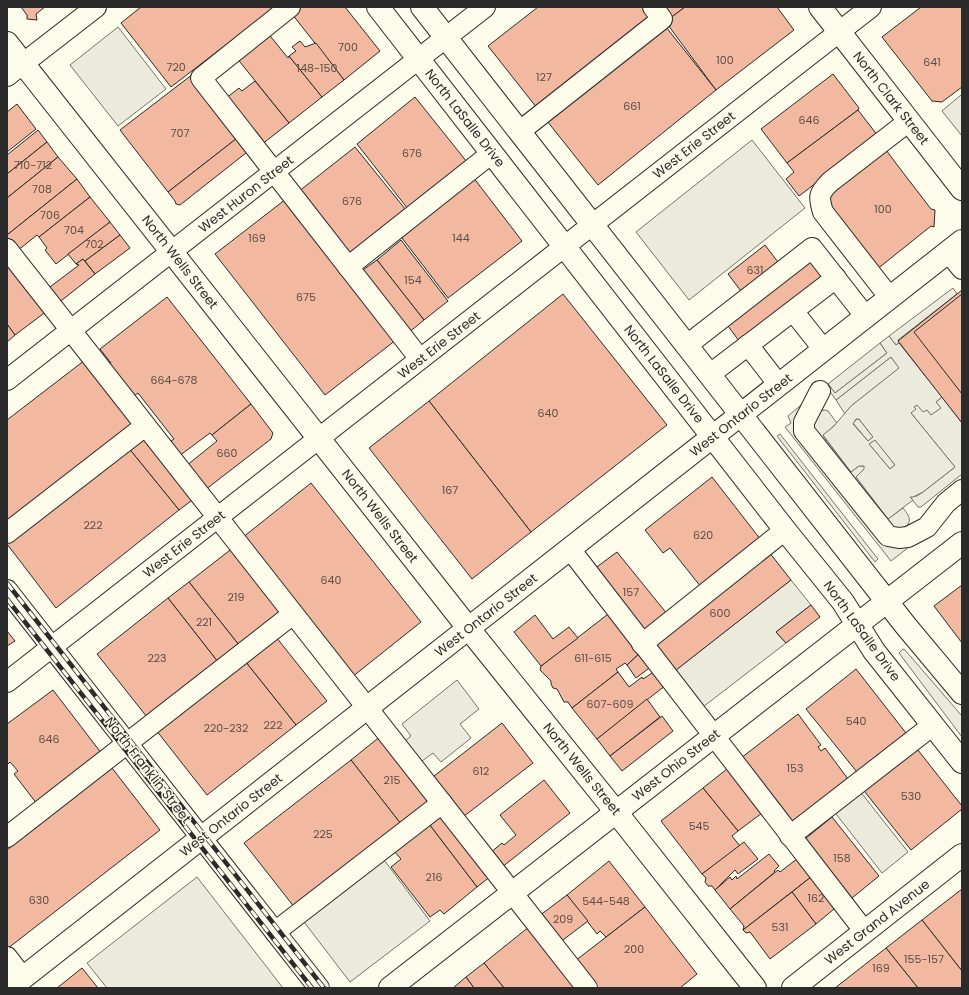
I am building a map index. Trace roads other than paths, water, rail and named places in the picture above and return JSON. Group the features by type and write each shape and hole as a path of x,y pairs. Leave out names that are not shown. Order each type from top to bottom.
{"main road":[{"name":"North LaSalle Drive","path":"378,7 843,602 874,651 962,762"},
{"path":"422,7 886,601 962,693"},
{"name":"North Clark Street","path":"820,7 962,189"},
{"name":"North Wells Street","path":"7,43 15,70 172,252 469,629 755,988"},
{"name":"West Ontario Street","path":"16,983 955,247"},
{"name":"West Ohio Street","path":"390,988 962,543"},
{"name":"West Grand Avenue","path":"793,988 962,855"}],"street":[{"path":"15,70 96,7"},
{"path":"290,7 201,78 420,359"},
{"name":"West Huron Street","path":"7,380 485,7"},
{"path":"519,132 662,19 653,7"},
{"name":"West Erie Street","path":"7,682 871,7"},
{"path":"890,298 822,212 819,200 821,191 830,182 909,122"},
{"path":"348,267 492,153"},
{"path":"955,247 962,269"},
{"path":"686,346 812,248 866,317"},
{"path":"7,249 586,988"},
{"path":"709,375 836,278"},
{"path":"793,311 824,350"},
{"path":"748,345 779,385"},
{"path":"820,391 804,422 804,431 888,536 899,538 908,537 927,526 946,503 962,490"},
{"path":"7,533 145,426"},
{"path":"642,644 786,530"},
{"path":"570,549 864,932"},
{"name":"North Franklin Street","path":"7,590 319,988"},
{"path":"7,836 293,614"},
{"path":"790,836 933,725"},
{"path":"275,932 442,803"},
{"path":"7,958 16,983"}],"railway":[{"path":"7,583 324,988"},
{"path":"7,599 312,988"}]}
